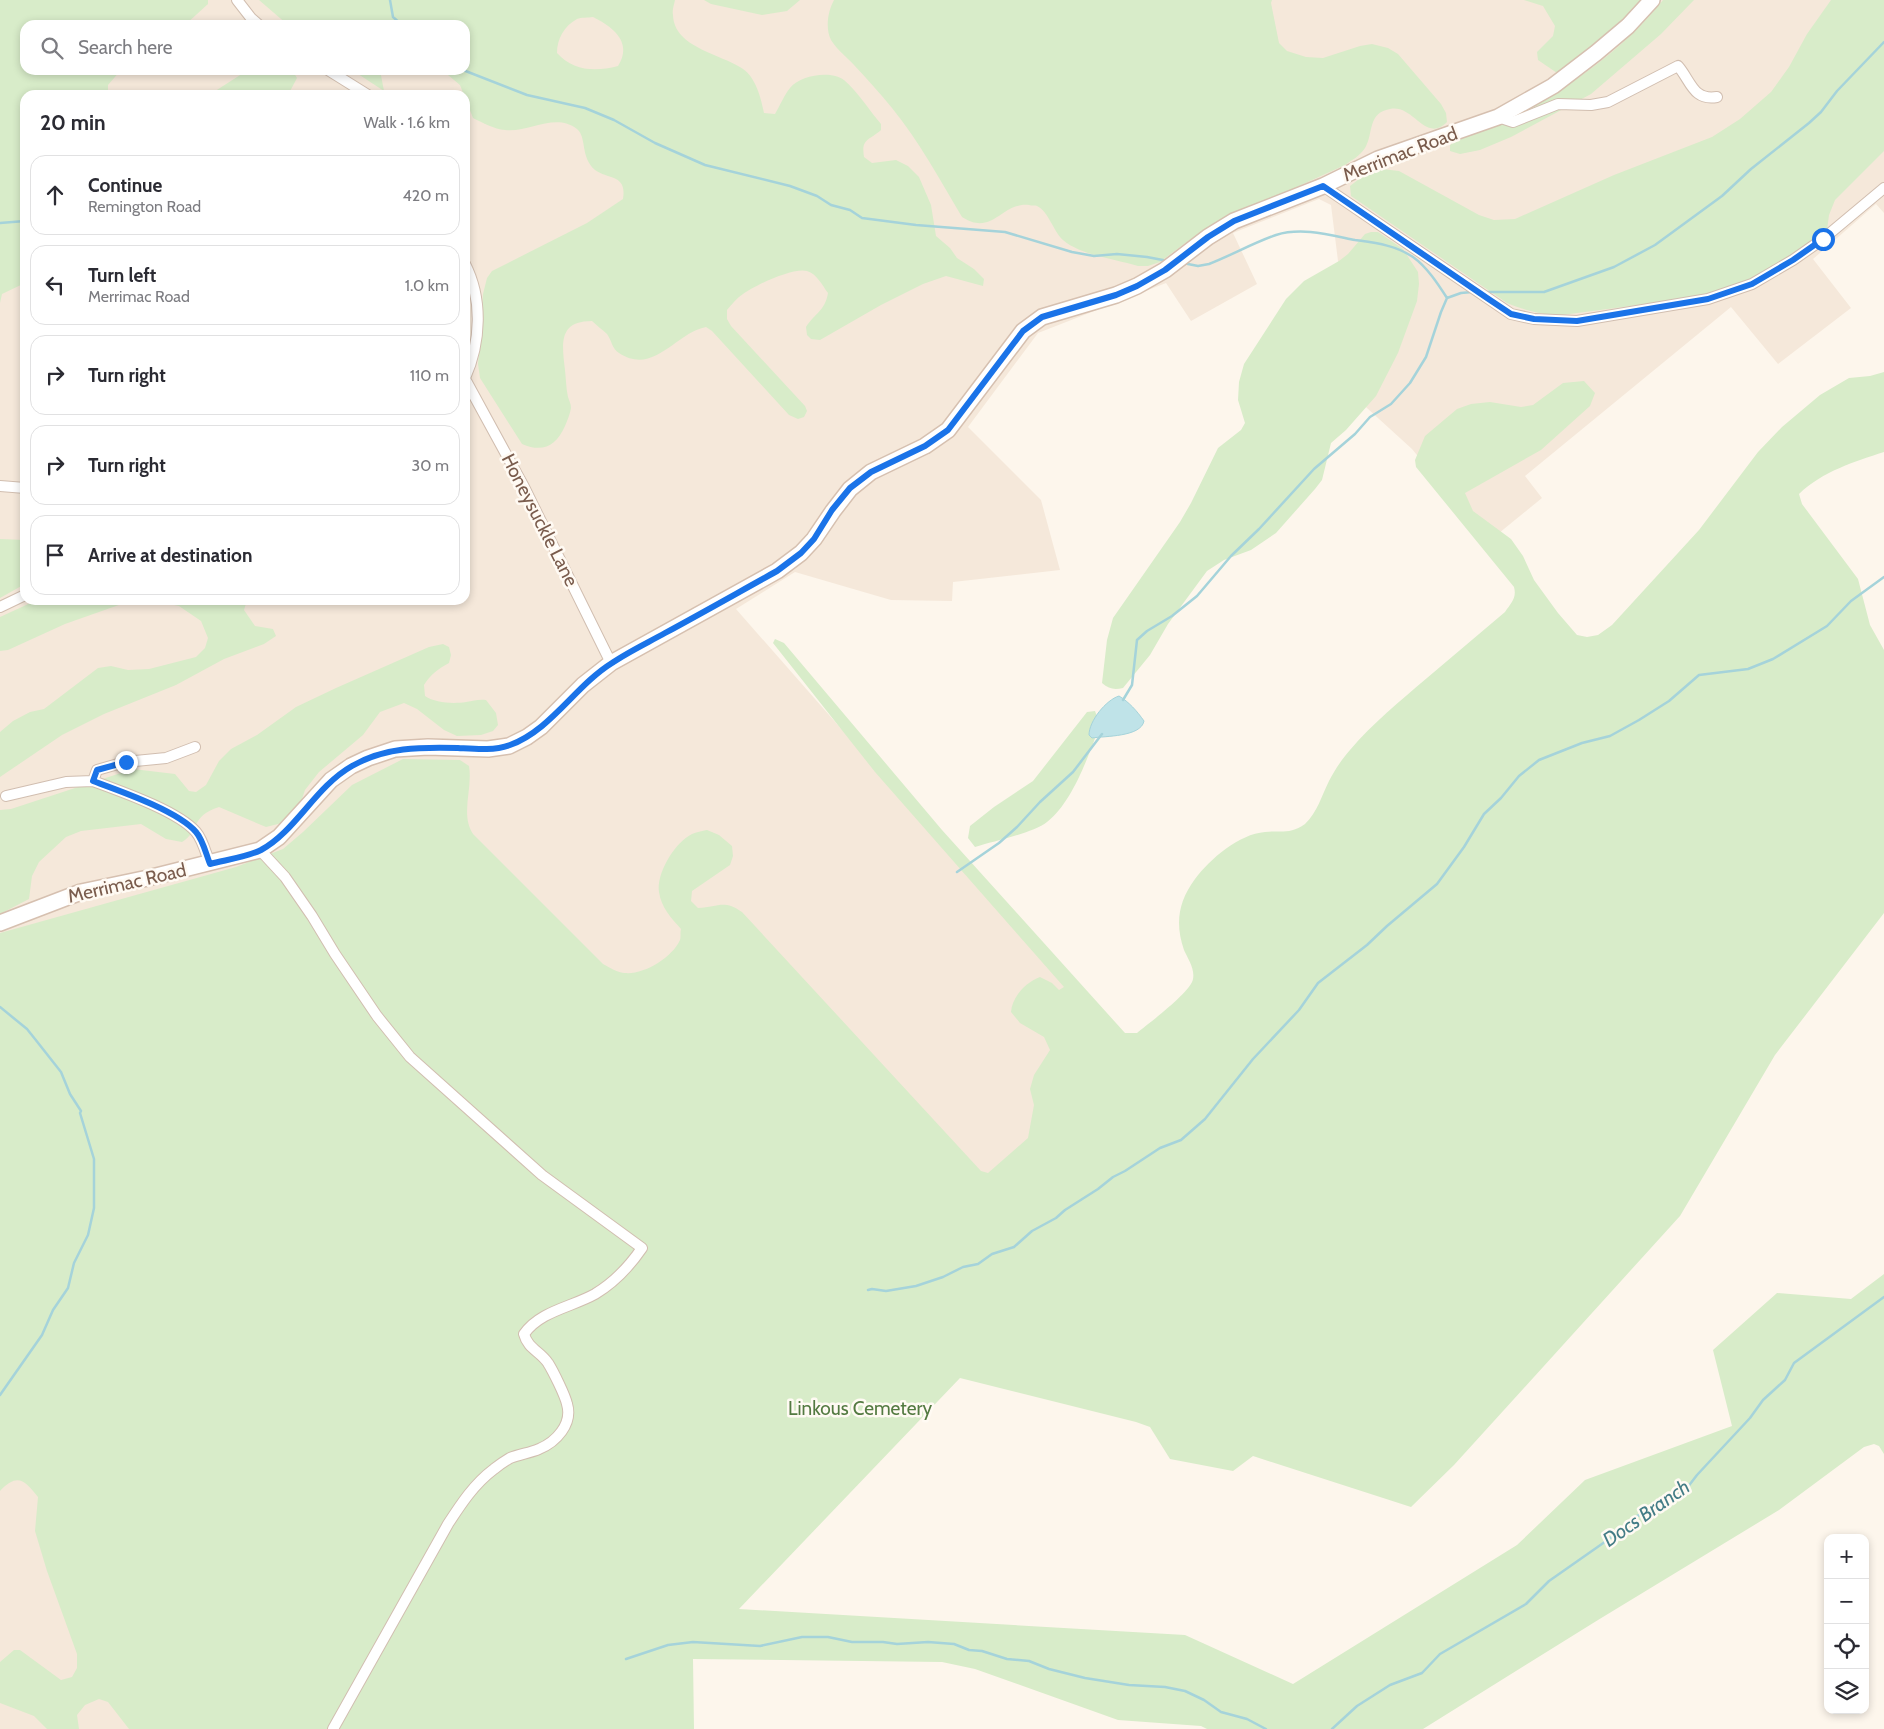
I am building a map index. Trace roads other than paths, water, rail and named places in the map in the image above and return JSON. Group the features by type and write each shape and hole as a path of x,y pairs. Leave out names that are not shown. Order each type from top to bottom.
{"street":[{"path":"237,0 253,20"},
{"name":"Merrimac Road","path":"0,923 81,892 210,864 260,850 279,837 331,780 351,766 368,758 395,749 428,747 488,750 509,746 527,737 541,727 584,685 611,663 777,571 801,553 814,539 832,510 850,488 871,472 925,446 948,430 1023,331 1042,317 1116,295 1137,286 1165,270 1208,237 1234,221 1323,186 1378,160 1498,117 1552,86 1596,53 1628,26 1652,0"},
{"path":"1498,117 1513,122 1558,104 1591,106 1608,102 1678,66 1698,95 1708,98 1717,97"},
{"path":"336,75 360,90"},
{"path":"1323,186 1511,314 1534,319 1577,321 1708,299 1752,284 1793,260 1823,239 1884,188"},
{"path":"470,273 473,279 478,307 470,366"},
{"name":"Honeysuckle Lane","path":"470,387 524,487 611,663"},
{"path":"0,486 20,488"},
{"path":"0,607 20,597"},
{"path":"93,781 97,770 126,762 166,758 195,747"},
{"path":"6,796 66,782 93,781 144,801 187,824 197,833 210,864"},
{"path":"260,850 285,877 312,916 334,954 377,1016 410,1057 542,1175 642,1248 632,1263 618,1278 594,1294 535,1321 524,1334 526,1342 548,1363 567,1403 569,1412 567,1423 553,1441 540,1449 509,1459 495,1468 480,1481 464,1500 448,1524 333,1729"}],"water":[{"path":"1119,696 1136,710 1144,721 1141,726 1130,733 1092,738 1089,735 1095,718 1104,706"}],"waterway":[{"path":"390,0 393,17 396,20"},
{"path":"1485,292 1544,292 1614,267 1655,245 1722,196 1751,169 1809,123 1884,42"},
{"path":"470,73 527,95 585,108 614,120 655,143 705,165 790,186 817,196 831,205 850,210 862,218 916,225 1005,232 1072,252 1094,256 1117,254 1168,261"},
{"path":"0,223 20,221"},
{"path":"1183,263 1198,266 1209,264 1276,235 1296,232 1316,233 1385,245 1406,253 1428,271 1447,298"},
{"path":"1123,700 1132,685 1137,640 1197,596 1231,556 1259,529 1314,469 1355,434 1370,417 1391,404 1410,383 1426,357 1447,298 1461,293 1472,292"},
{"path":"868,1290 886,1291 916,1286 943,1277 963,1267 978,1264 992,1254 1014,1247 1032,1231 1056,1218 1113,1177 1160,1148 1181,1140 1205,1119 1253,1059 1299,1010 1318,983 1367,945 1437,884 1464,847 1484,814 1501,798 1519,776 1539,760 1582,743 1610,736 1639,720 1669,701 1699,675 1748,669 1773,659 1827,626 1851,601 1884,577"},
{"path":"957,872 999,843 1017,827 1040,802 1073,772 1102,734"},
{"path":"0,1007 27,1029 61,1072 70,1094 81,1111 94,1159 94,1208 88,1235 74,1263 68,1288 53,1310 42,1335 0,1395"},
{"name":"Docs Branch","path":"1332,1729 1357,1706 1390,1685 1422,1673 1440,1654 1526,1604 1549,1581 1619,1532 1637,1516 1661,1507 1687,1488 1750,1418 1763,1400 1785,1380 1794,1363 1884,1297"},
{"path":"626,1659 668,1645 693,1642 760,1646 802,1637 828,1637 852,1642 954,1644 969,1650 982,1651 1007,1659 1029,1661 1049,1669 1085,1678 1185,1691 1204,1700 1221,1712 1247,1719 1266,1729"}],"park label":[{"name":"Linkous Cemetery","path":"860,1408"}]}
